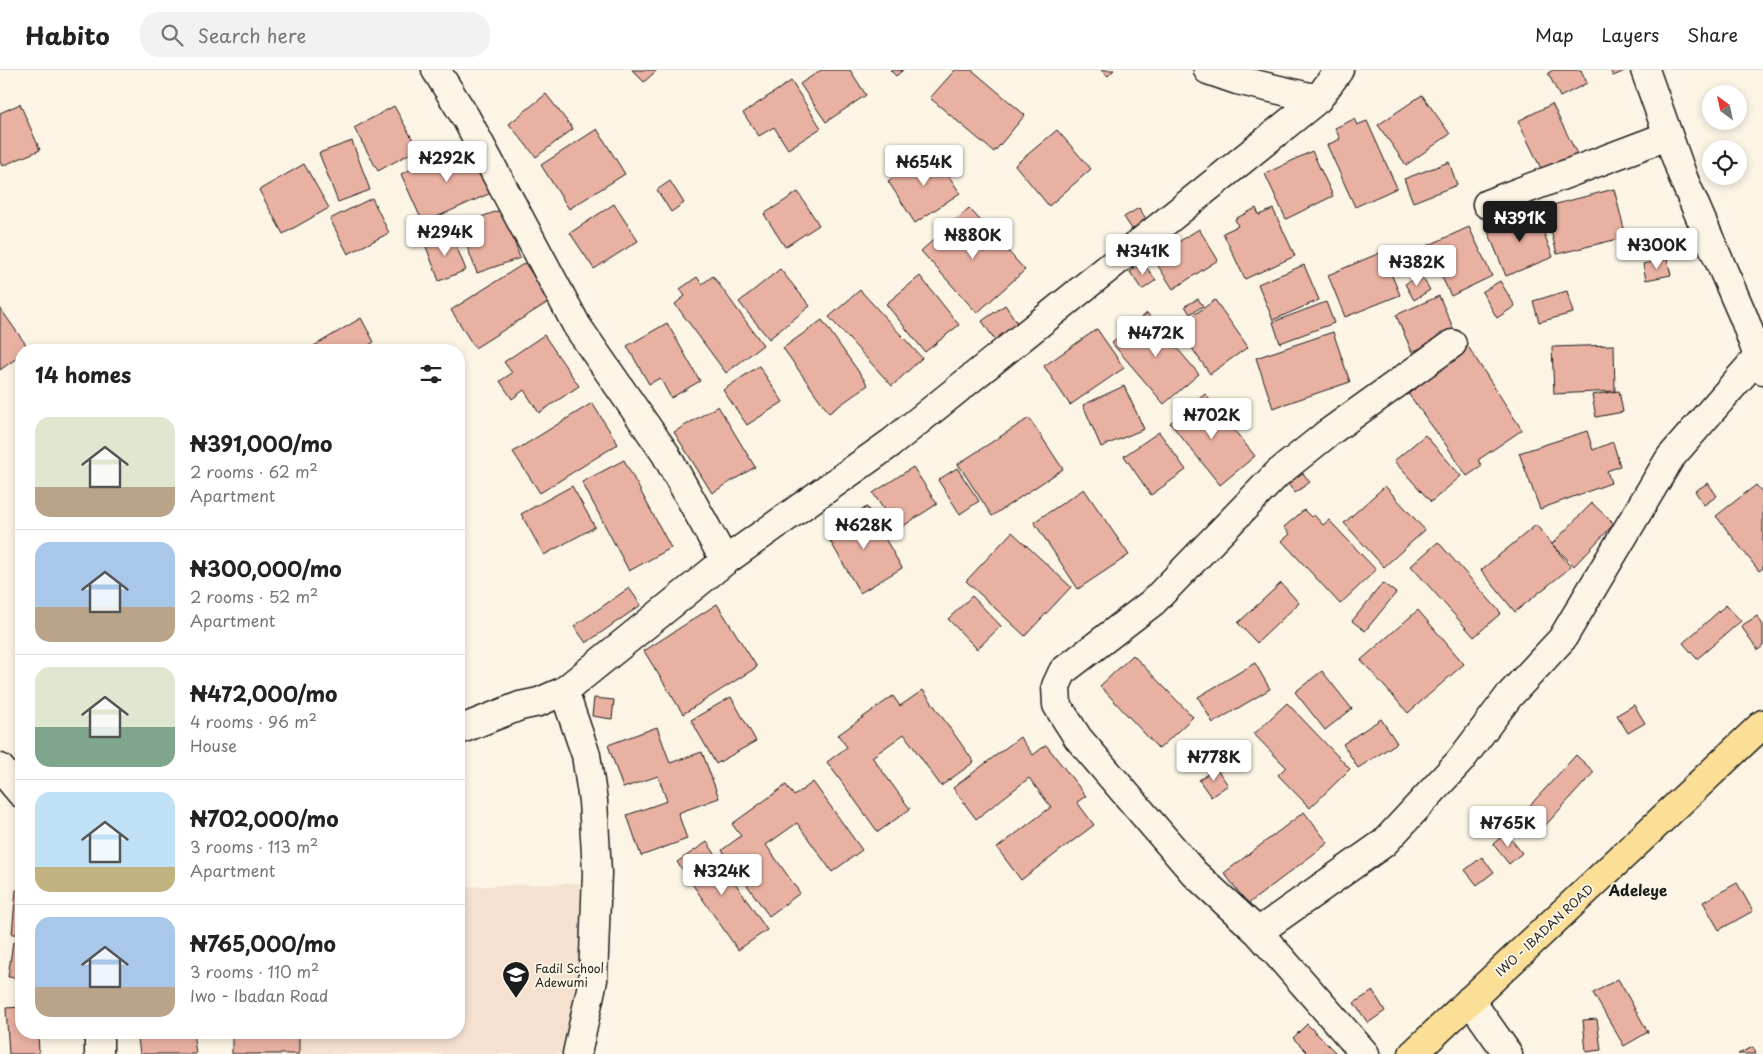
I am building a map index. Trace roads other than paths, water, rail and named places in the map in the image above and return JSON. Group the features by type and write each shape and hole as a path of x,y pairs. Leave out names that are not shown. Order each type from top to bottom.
{"main road":[{"name":"IWO - IBADAN ROAD","path":"1413,1054 1763,724"}],"street":[{"path":"436,70 466,118 576,326 665,454 725,561"},
{"path":"1208,70 1237,80 1318,99"},
{"path":"465,728 520,706 539,702 564,691 725,561 891,443 1318,99 1339,70"},
{"path":"1258,932 1384,843 1460,761 1509,696 1562,639 1670,458 1761,363 1744,318 1684,180 1645,70"},
{"path":"1487,204 1667,136"},
{"path":"1365,1054 1258,932 1194,872 1078,738 1057,705 1056,686 1063,671 1153,602 1277,474 1328,433 1452,344"},
{"path":"564,691 586,755 593,801 597,873 594,980 577,1054"},
{"path":"0,768 15,785"},
{"path":"1470,1000 1508,1054"},
{"path":"98,1039 99,1054"}],"place":[{"name":"Fadil School Adewumi","path":"516,999"}],"district":[{"name":"Adeleye","path":"1638,889"}]}
